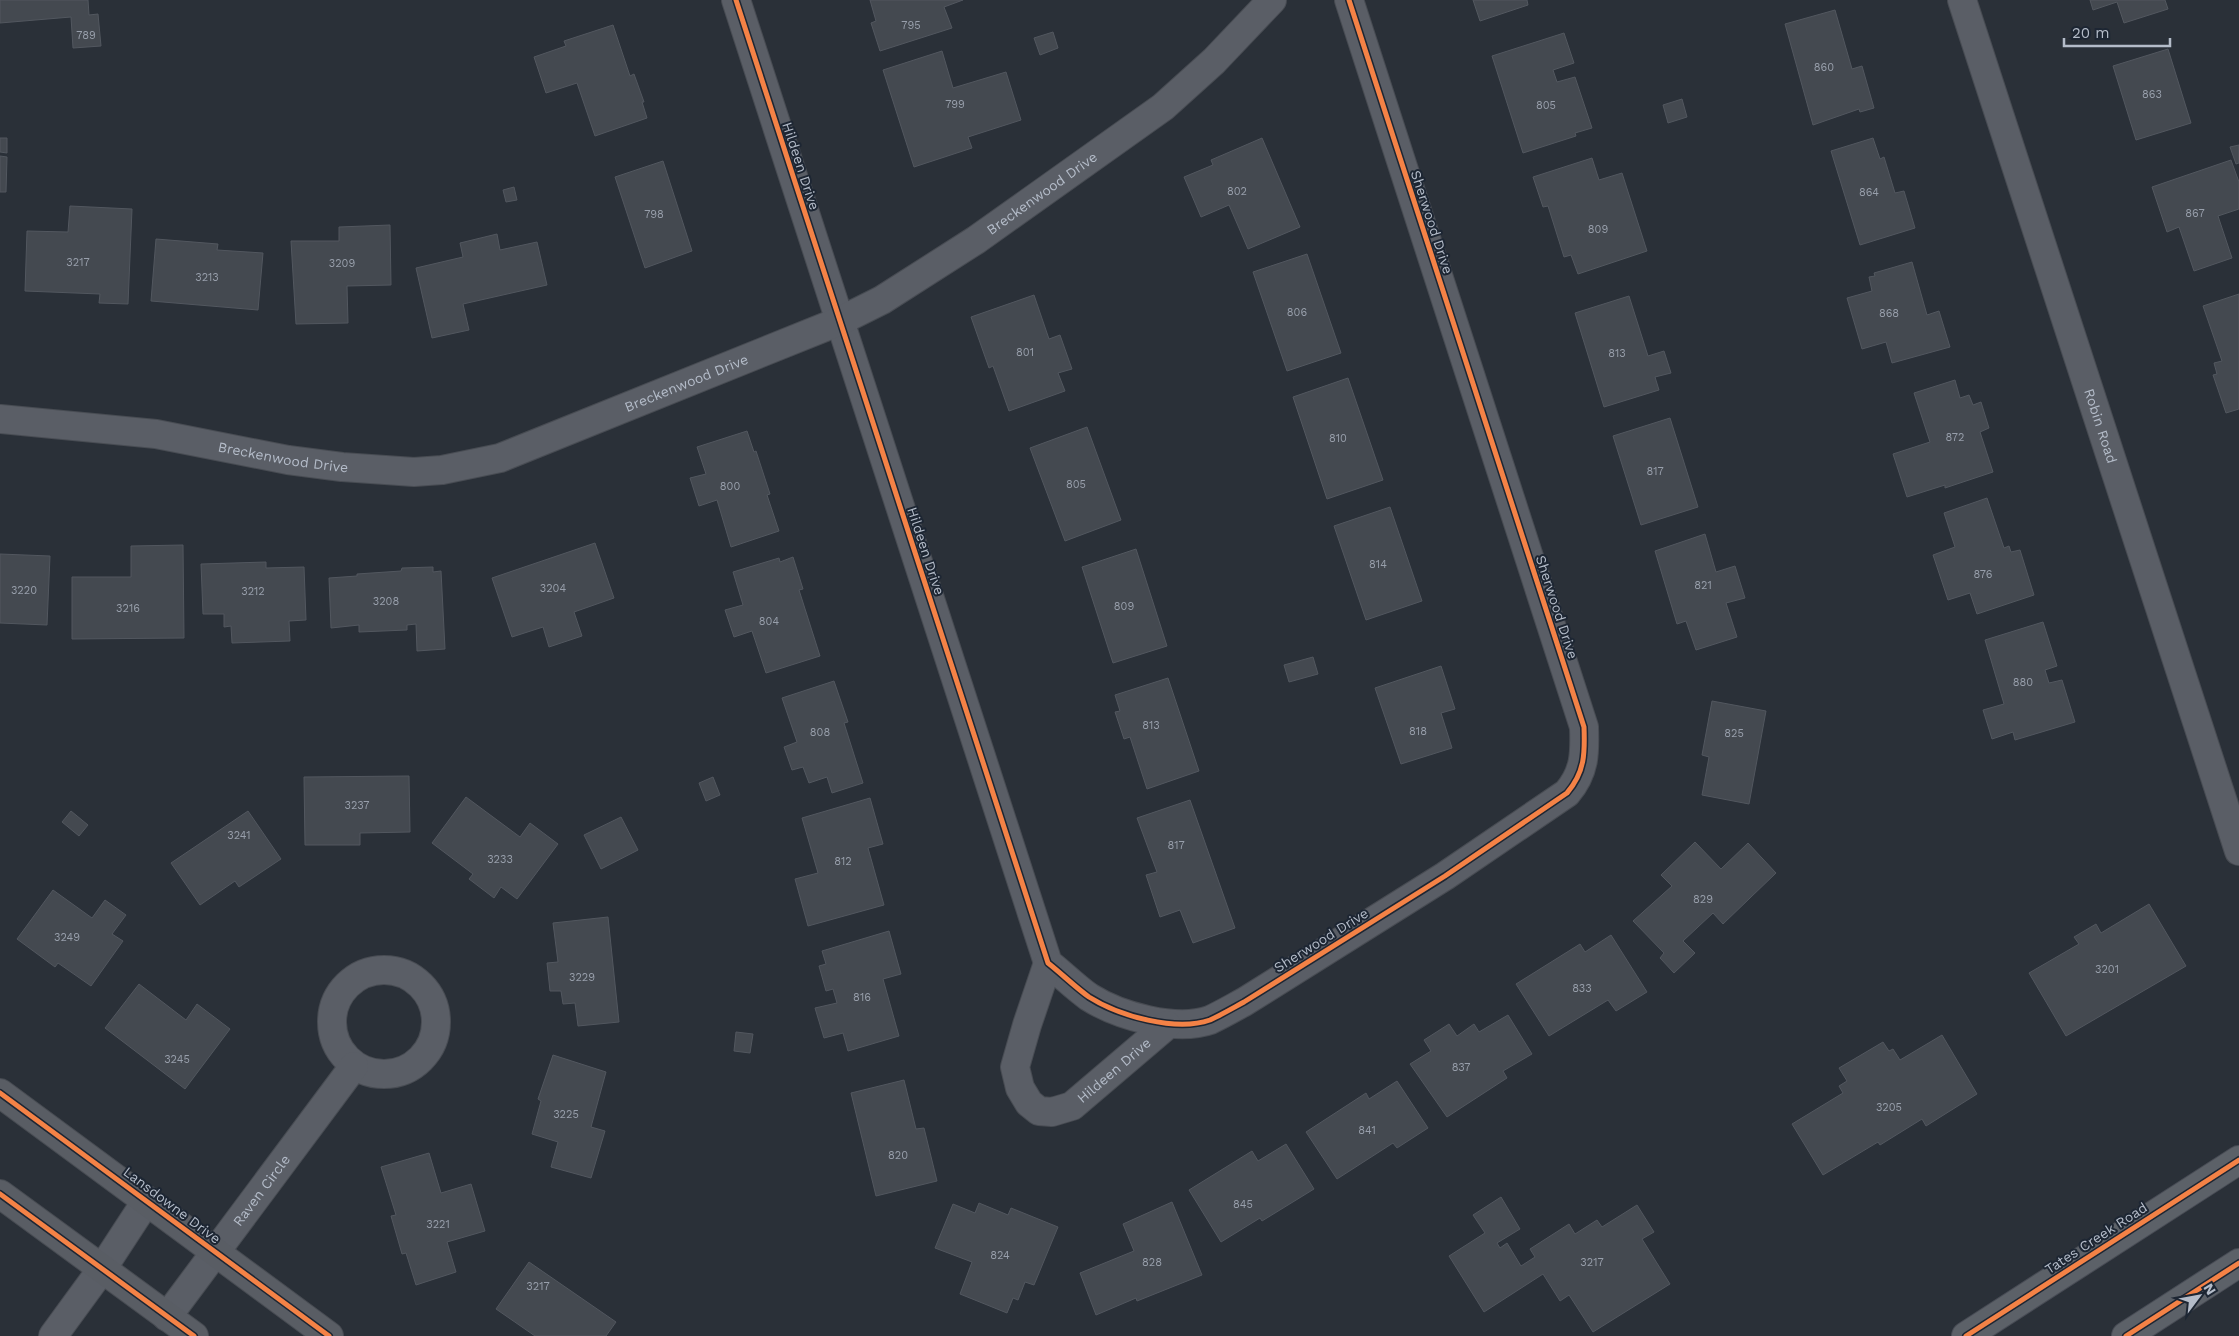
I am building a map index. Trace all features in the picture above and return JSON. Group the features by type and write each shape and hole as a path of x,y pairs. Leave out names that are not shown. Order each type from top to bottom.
{"main road":[{"name":"Tates Creek Road","path":"1966,1336 2239,1160"},
{"path":"2126,1336 2239,1263"}],"street":[{"name":"Hildeen Drive","path":"736,0 1048,963 1088,996 1108,1007 1176,1025"},
{"name":"Breckenwood Drive","path":"0,419 156,434 288,460 342,467 414,472 442,470 500,458 840,321 882,300 976,240 1163,107 1214,62 1272,0"},
{"name":"Sherwood Drive","path":"1176,1025 1209,1020 1244,1002 1445,876 1567,793 1583,768 1584,726 1349,0"},
{"name":"Robin Road","path":"1962,0 2239,852"},
{"name":"Hildeen Drive","path":"1048,963 1015,1067 1020,1088 1029,1103 1039,1111 1052,1112 1072,1106 1176,1025"},
{"name":"Raven Circle","path":"167,1317 354,1066"},
{"name":"Lansdowne Drive","path":"0,1093 329,1336"},
{"path":"0,1194 194,1336"},
{"path":"53,1336 102,1269 147,1200"}],"building":[{"path":"0,0 88,0 89,15 98,14 101,46 73,48 71,17 0,23"},
{"path":"870,0 963,0 944,7 952,28 880,51 871,23 876,21"},
{"path":"1473,0 1527,0 1528,5 1480,21"},
{"path":"2090,0 2165,0 2168,9 2124,23 2117,2 2093,10"},
{"path":"1835,10 1852,69 1862,66 1874,108 1860,112 1859,109 1813,125 1785,24"},
{"path":"613,25 630,76 634,74 644,102 642,102 647,118 595,136 577,83 546,93 534,57 566,46 564,41"},
{"path":"1053,32 1058,48 1040,55 1034,38"},
{"path":"1564,33 1574,63 1553,70 1557,82 1575,77 1592,128 1575,133 1576,136 1523,153 1492,56"},
{"path":"2168,49 2191,123 2136,140 2113,66"},
{"path":"942,51 953,88 1006,72 1021,120 968,137 972,148 914,167 883,70"},
{"path":"1682,99 1687,117 1668,123 1663,105"},
{"path":"0,138 7,138 7,153 0,152"},
{"path":"1262,138 1300,227 1248,249 1229,205 1201,217 1184,177 1213,165 1211,160"},
{"path":"1873,138 1880,159 1884,157 1895,193 1904,191 1915,228 1860,245 1831,151"},
{"path":"2239,145 2239,163 2236,164 2230,147"},
{"path":"0,156 7,157 6,192 0,192"},
{"path":"1592,158 1599,180 1622,173 1647,251 1578,274 1571,255 1564,257 1548,206 1543,207 1533,177"},
{"path":"2231,160 2239,182 2239,209 2218,216 2232,258 2194,271 2179,227 2167,232 2152,187"},
{"path":"663,161 692,251 645,268 615,177"},
{"path":"514,187 517,200 506,202 503,190"},
{"path":"70,206 132,209 128,304 99,303 100,294 25,291 27,231 68,232"},
{"path":"390,225 391,285 347,286 348,323 296,324 291,241 339,241 339,227"},
{"path":"497,234 500,250 537,242 547,285 463,304 469,330 432,338 416,268 463,257 460,243"},
{"path":"156,239 218,244 217,250 263,253 258,310 151,301"},
{"path":"1307,254 1341,353 1287,371 1253,272"},
{"path":"1912,262 1927,315 1939,311 1950,347 1892,363 1886,342 1862,349 1847,298 1872,291 1869,277 1875,276 1874,273"},
{"path":"2239,294 2239,409 2226,413 2213,375 2217,374 2214,363 2222,361 2203,306"},
{"path":"1034,295 1049,339 1060,335 1072,369 1058,373 1065,391 1009,411 993,366 989,368 971,317"},
{"path":"1629,296 1648,356 1664,351 1671,373 1655,377 1659,390 1604,407 1575,313"},
{"path":"1348,378 1383,480 1327,499 1293,397"},
{"path":"1955,380 1960,398 1969,395 1973,405 1981,402 1989,428 1980,432 1993,472 1945,488 1945,485 1907,497 1893,454 1930,442 1914,393"},
{"path":"1670,418 1698,507 1641,525 1613,436"},
{"path":"1087,427 1121,520 1065,541 1030,448"},
{"path":"747,431 754,452 756,451 770,494 767,495 779,531 731,547 717,500 699,506 690,478 706,474 697,447"},
{"path":"1987,498 2004,548 2009,546 2011,552 2020,550 2034,595 1977,614 1970,593 1948,600 1933,555 1955,547 1944,513"},
{"path":"1390,507 1422,601 1366,620 1334,526"},
{"path":"1705,534 1716,572 1735,566 1745,598 1726,603 1737,637 1696,650 1686,621 1677,624 1655,551"},
{"path":"595,543 614,598 574,612 582,636 549,647 543,627 512,637 492,578"},
{"path":"183,545 184,638 72,639 72,577 131,577 131,546"},
{"path":"1136,549 1167,646 1113,663 1082,567"},
{"path":"0,554 50,556 47,625 0,623"},
{"path":"793,557 803,589 799,590 820,656 766,673 752,631 734,637 725,610 743,605 733,572 779,558 780,562"},
{"path":"266,562 266,568 304,567 306,620 289,621 290,641 232,643 231,626 224,627 224,614 203,614 201,564"},
{"path":"433,567 433,572 441,571 445,649 417,651 416,624 407,625 407,630 359,632 359,625 331,628 329,578 401,571 402,568"},
{"path":"2043,622 2057,666 2045,670 2049,683 2062,680 2075,722 2015,740 2013,732 1992,739 1983,710 2004,704 1985,640"},
{"path":"1313,657 1318,674 1289,682 1284,665"},
{"path":"1441,666 1455,709 1441,713 1452,748 1401,764 1375,688"},
{"path":"1168,678 1199,771 1147,789 1130,737 1124,739 1115,712 1120,711 1115,695"},
{"path":"834,681 848,722 844,723 863,783 832,793 827,777 809,783 803,767 792,770 784,747 797,742 782,698"},
{"path":"1712,701 1766,711 1749,804 1702,795 1709,757 1702,755"},
{"path":"409,776 410,832 360,833 360,845 305,845 304,777"},
{"path":"713,777 720,795 706,801 699,783"},
{"path":"466,797 520,837 530,823 558,844 517,899 501,887 494,898 469,879 473,874 432,843"},
{"path":"870,798 883,844 868,848 884,905 808,926 795,879 818,873 802,818"},
{"path":"1190,800 1235,928 1193,943 1180,910 1160,917 1146,875 1157,872 1137,818"},
{"path":"71,811 88,825 79,836 62,822"},
{"path":"248,811 281,859 239,887 235,881 200,905 171,863"},
{"path":"621,817 638,850 601,869 584,835"},
{"path":"1695,842 1721,869 1748,843 1776,873 1723,924 1713,913 1683,941 1695,953 1674,973 1660,958 1664,953 1633,921 1672,886 1661,875"},
{"path":"53,890 92,918 105,900 126,915 112,934 123,941 91,986 58,963 55,967 17,939"},
{"path":"2149,904 2186,966 2066,1036 2029,973 2079,944 2074,937 2096,924 2101,933"},
{"path":"608,917 619,1022 578,1026 575,1003 563,1004 561,991 550,991 547,963 558,962 553,923"},
{"path":"889,931 901,974 883,979 899,1036 848,1051 843,1033 824,1038 815,1008 837,1003 833,989 826,991 819,966 826,964 822,951"},
{"path":"1611,935 1647,992 1616,1011 1608,1000 1549,1036 1516,984 1580,944 1585,952"},
{"path":"139,984 186,1020 197,1004 230,1029 185,1089 105,1028"},
{"path":"1508,1015 1532,1054 1503,1071 1507,1078 1447,1117 1410,1064 1431,1051 1424,1040 1449,1024 1457,1036 1474,1024 1479,1032"},
{"path":"736,1032 753,1034 750,1053 734,1051"},
{"path":"1942,1035 1977,1094 1926,1126 1922,1119 1880,1145 1878,1142 1823,1175 1792,1124 1843,1093 1839,1086 1847,1081 1839,1068 1883,1042 1889,1051 1893,1049 1900,1060"},
{"path":"553,1055 606,1072 591,1127 605,1131 591,1178 551,1167 558,1142 532,1134 541,1101 538,1099"},
{"path":"904,1080 916,1129 924,1128 937,1181 876,1196 851,1093"},
{"path":"1397,1081 1428,1128 1397,1148 1393,1143 1337,1179 1306,1132 1366,1093 1369,1099"},
{"path":"1286,1144 1314,1189 1262,1221 1260,1218 1221,1242 1189,1190 1252,1151 1258,1161"},
{"path":"429,1153 441,1193 471,1184 485,1231 447,1242 456,1272 416,1285 406,1253 402,1254 391,1216 396,1215 381,1167"},
{"path":"1501,1197 1520,1229 1497,1243 1500,1248 1507,1243 1521,1266 1535,1257 1530,1249 1569,1224 1575,1234 1597,1220 1602,1227 1637,1205 1654,1232 1642,1239 1670,1284 1593,1332 1569,1295 1560,1301 1543,1274 1484,1312 1449,1256 1485,1233 1473,1215"},
{"path":"1172,1202 1202,1275 1137,1301 1136,1298 1096,1315 1080,1273 1134,1251 1123,1224"},
{"path":"979,1203 1008,1215 1011,1208 1058,1227 1034,1285 1025,1282 1018,1300 1013,1298 1007,1313 960,1294 972,1262 935,1248 953,1204 975,1213"},
{"path":"529,1262 616,1322 606,1336 535,1336 496,1309"}],"cycle path":[{"path":"736,0 1048,963 1089,997 1101,1004 1132,1016 1165,1023 1181,1024 1210,1020 1244,1002 1445,876 1567,793 1581,770 1583,762 1584,727 1349,0"},
{"path":"0,1093 329,1336"},
{"path":"1966,1336 2239,1160"},
{"path":"0,1194 194,1336"},
{"path":"2126,1336 2239,1263"}]}
